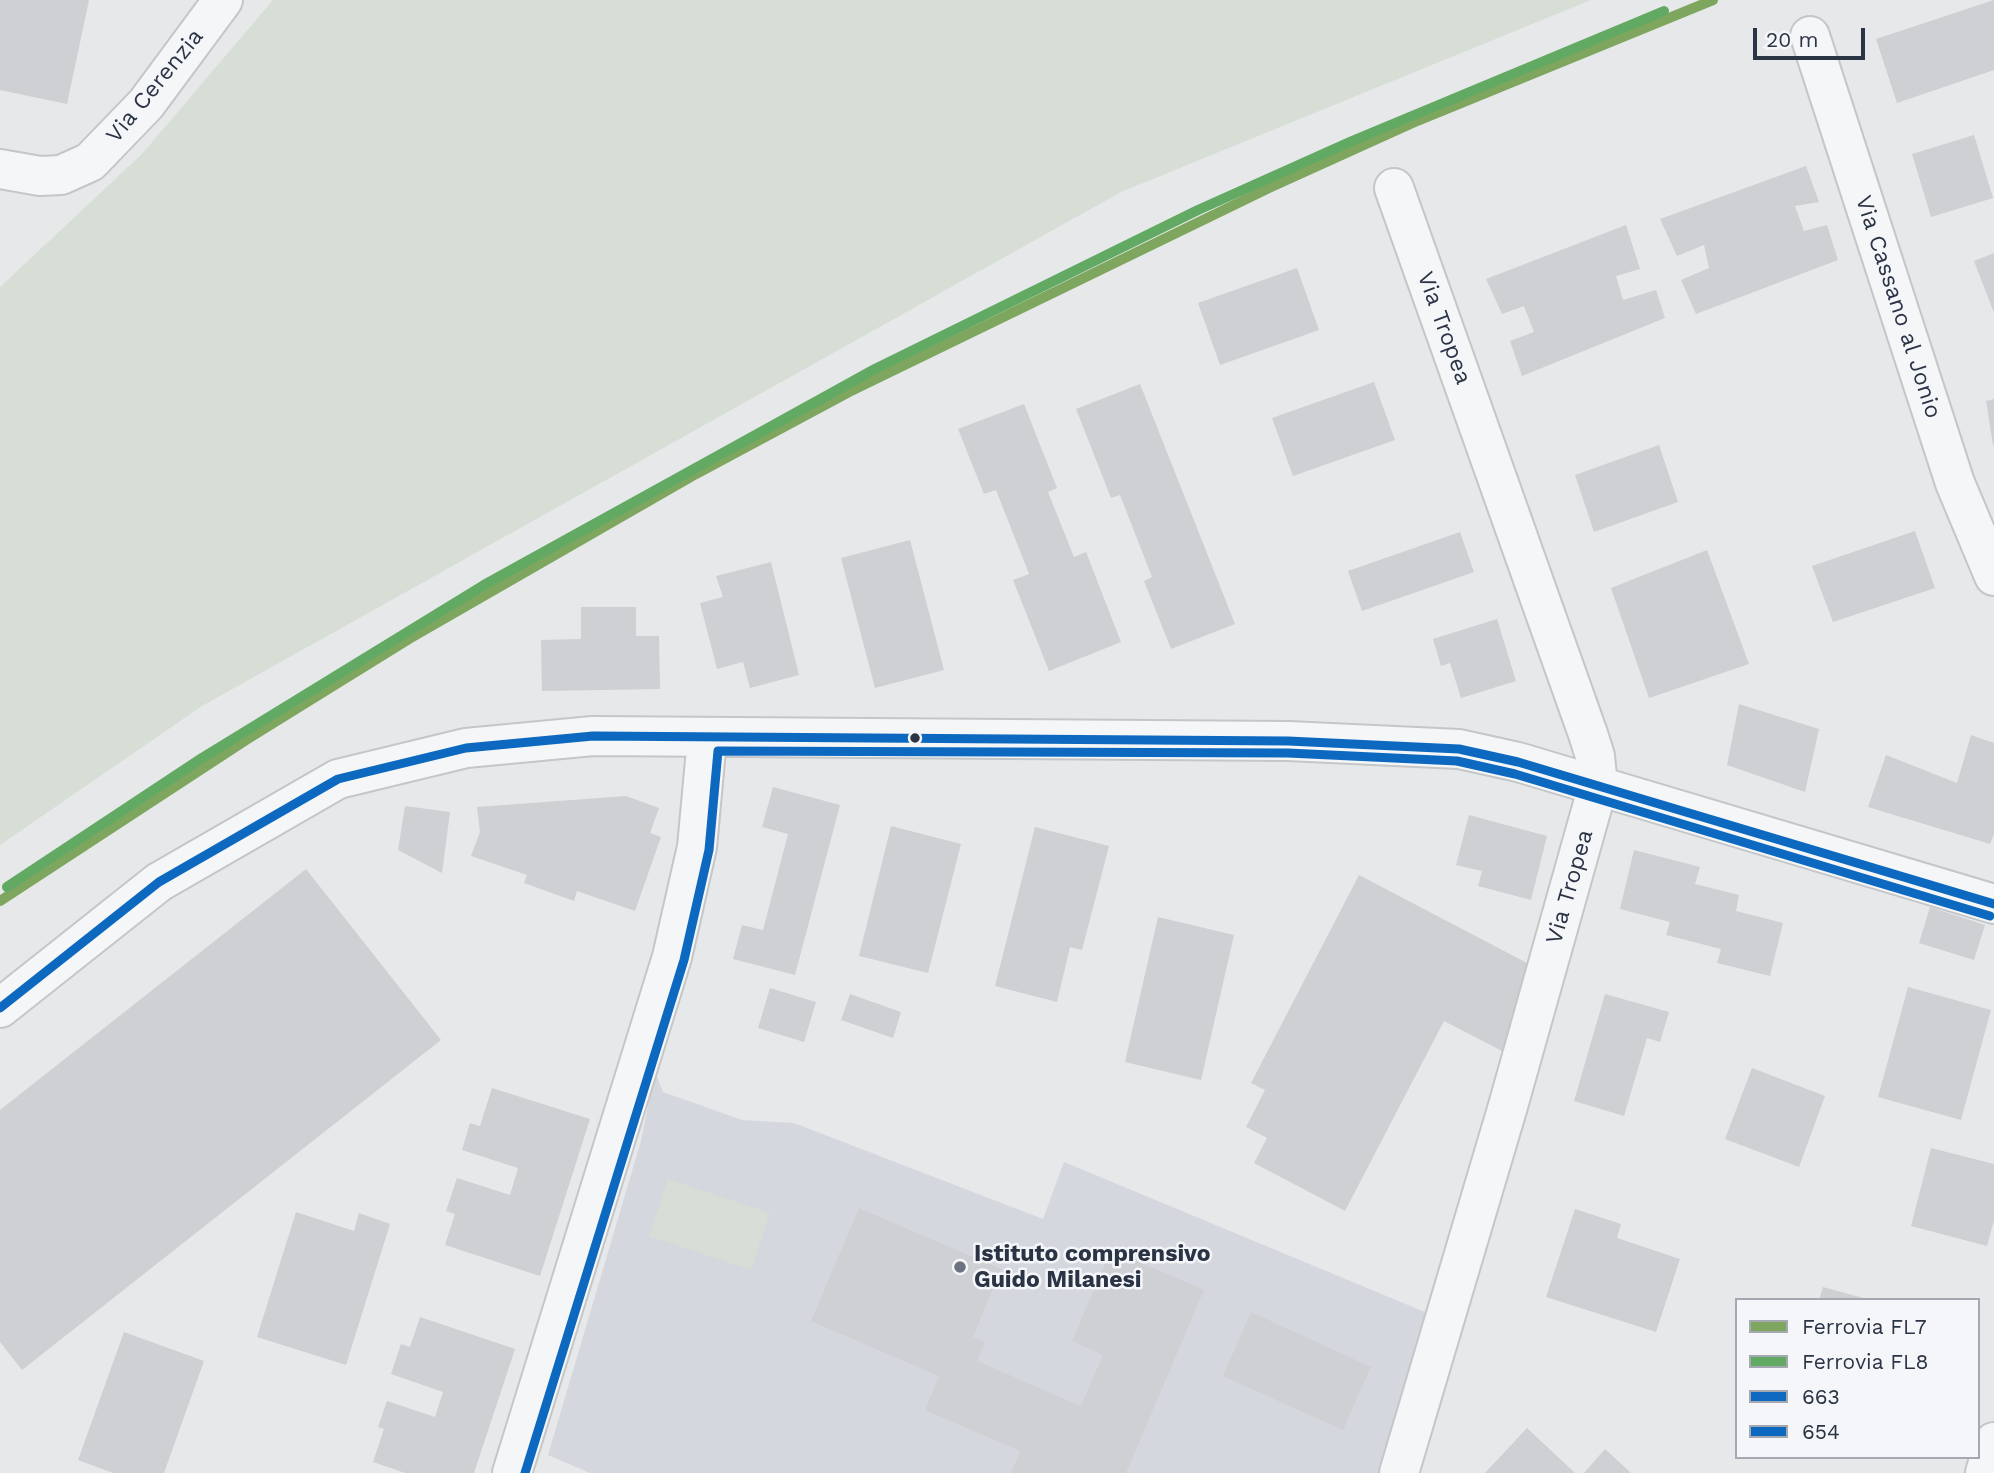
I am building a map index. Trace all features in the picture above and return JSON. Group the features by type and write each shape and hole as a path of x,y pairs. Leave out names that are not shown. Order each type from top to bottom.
{"street":[{"name":"Via Cerenzia","path":"0,169 40,176 61,176 90,162 146,104 223,0"},
{"name":"Via Cassano al Jonio","path":"1810,36 1955,483 1994,576"},
{"name":"Via Tropea","path":"1394,188 1588,734 1595,756 1598,786 1508,1106 1399,1473"},
{"path":"0,1008 159,883 338,779 435,754 529,740 593,736 1406,744 1488,754 1994,905"},
{"path":"512,1473 672,957 697,847 707,738"},
{"path":"1985,1473 1994,1442"}],"shaded area":[{"path":"273,0 1591,0 1121,192 202,706 0,845 0,287 142,154"},
{"name":"Istituto comprensivo Guido Milanesi","path":"655,1072 663,1092 742,1120 794,1123 1043,1219 1064,1162 1432,1315 1383,1473 590,1473 548,1455 641,1141"},
{"path":"668,1179 770,1213 751,1270 649,1236"}],"building":[{"path":"0,0 89,0 67,104 0,90"},
{"path":"1994,0 1994,70 1897,103 1876,39"},
{"path":"1974,135 1993,198 1931,217 1912,154"},
{"path":"1806,166 1819,202 1795,206 1804,231 1827,225 1838,260 1696,314 1681,280 1709,268 1704,245 1677,256 1660,219"},
{"path":"1626,225 1640,269 1616,276 1623,300 1656,290 1665,318 1522,376 1510,341 1534,332 1524,306 1502,314 1486,279"},
{"path":"1994,253 1994,313 1974,261"},
{"path":"1297,268 1319,330 1220,365 1198,303"},
{"path":"1374,382 1395,440 1293,476 1272,418"},
{"path":"1140,384 1235,624 1171,649 1144,581 1152,577 1120,495 1111,498 1076,409"},
{"path":"1994,399 1994,445 1993,445 1986,401"},
{"path":"1024,404 1057,488 1048,492 1074,557 1086,552 1121,642 1049,671 1013,580 1029,574 996,490 984,494 958,429"},
{"path":"1659,445 1678,502 1594,532 1575,475"},
{"path":"1915,531 1935,588 1833,622 1812,566"},
{"path":"1460,532 1474,572 1362,611 1348,571"},
{"path":"910,540 944,670 875,688 841,558"},
{"path":"1707,550 1749,664 1649,698 1611,588"},
{"path":"771,562 799,675 750,688 743,662 717,669 700,603 723,597 716,576"},
{"path":"581,607 636,607 636,636 659,636 660,689 542,691 541,640 581,639"},
{"path":"1497,619 1516,681 1461,698 1450,663 1441,666 1433,639"},
{"path":"1739,704 1819,729 1805,792 1727,765"},
{"path":"1971,735 1994,743 1994,834 1990,844 1868,807 1886,755 1957,783"},
{"path":"773,787 840,805 795,975 733,959 742,925 763,930 788,834 762,827"},
{"path":"626,796 659,808 650,833 661,837 635,911 577,891 574,901 524,883 527,875 471,856 480,832 477,807"},
{"path":"405,806 450,812 442,873 398,850"},
{"path":"1469,815 1547,836 1531,900 1478,886 1482,871 1456,865"},
{"path":"891,826 961,844 928,973 859,956"},
{"path":"1035,827 1109,846 1082,950 1070,947 1057,1002 995,986"},
{"path":"1634,850 1700,867 1695,884 1739,895 1736,911 1783,923 1770,976 1717,963 1721,949 1666,935 1670,922 1620,909"},
{"path":"306,869 441,1040 22,1370 0,1342 0,1110"},
{"path":"1359,875 1527,963 1506,1053 1444,1021 1345,1211 1254,1163 1267,1138 1246,1127 1265,1090 1251,1083"},
{"path":"1930,907 1985,925 1974,960 1919,943"},
{"path":"1158,917 1234,935 1201,1080 1125,1062"},
{"path":"1908,987 1991,1010 1961,1120 1878,1097"},
{"path":"770,988 816,1002 804,1042 758,1028"},
{"path":"850,994 901,1012 893,1038 841,1020"},
{"path":"1605,994 1669,1012 1660,1042 1647,1038 1624,1116 1574,1101"},
{"path":"1752,1068 1825,1096 1799,1167 1725,1139"},
{"path":"492,1088 590,1119 540,1276 445,1245 455,1214 446,1211 457,1178 510,1195 518,1168 462,1150 470,1123 480,1126"},
{"path":"1931,1148 1994,1164 1994,1220 1987,1246 1911,1226"},
{"path":"859,1208 1001,1269 973,1337 985,1342 977,1361 1081,1406 1103,1355 1072,1341 1111,1250 1204,1290 1126,1473 1011,1473 1020,1451 925,1410 939,1376 811,1321"},
{"path":"1575,1209 1621,1224 1617,1238 1680,1259 1656,1332 1546,1297"},
{"path":"296,1212 354,1231 359,1213 390,1224 346,1365 257,1337"},
{"path":"1823,1287 1863,1298 1820,1298"},
{"path":"1251,1312 1371,1367 1343,1430 1223,1376"},
{"path":"420,1317 515,1349 474,1473 405,1473 373,1462 384,1429 378,1427 387,1401 435,1417 443,1392 391,1374 401,1344 410,1347"},
{"path":"124,1332 204,1361 164,1473 113,1473 78,1460"},
{"path":"1527,1428 1575,1473 1485,1473"},
{"path":"1605,1449 1631,1473 1584,1473"}],"rail line":[{"name":"FL7","path":"0,901 246,740 409,639 696,474 849,392 1269,188 1417,121 1713,0"},
{"name":"FL8","path":"7,887 202,758 484,585 875,369 1198,210 1352,141 1664,11"}],"transit line":[{"name":"663","path":"0,1008 159,882 338,779 466,748 593,736 1288,741 1459,749 1518,762 1994,904"},
{"name":"654","path":"525,1473 684,960 709,850 718,751 1288,753 1457,761 1515,774 1990,916"}],"place":[{"name":"Istituto comprensivo Guido Milanesi","path":"960,1267"}]}
